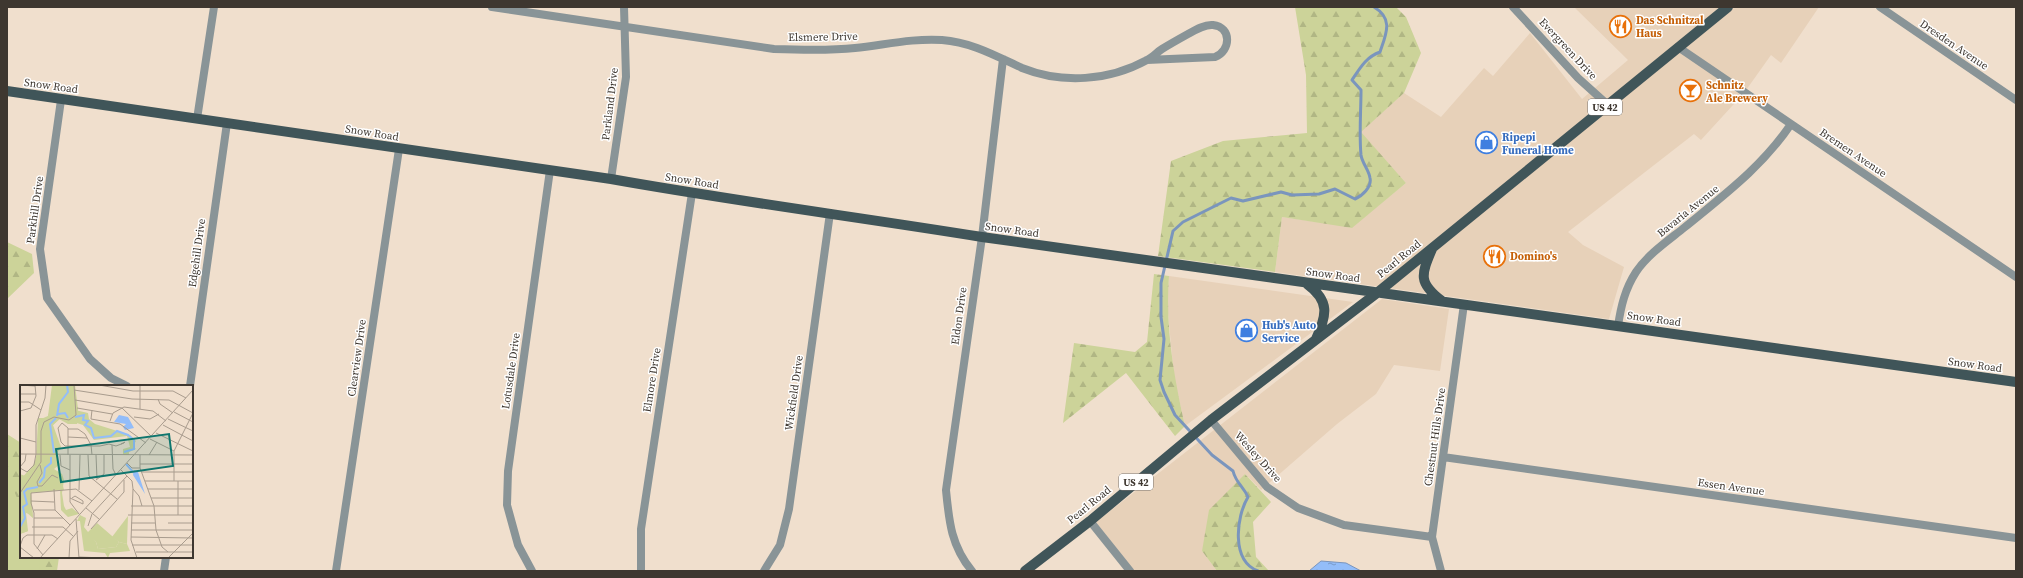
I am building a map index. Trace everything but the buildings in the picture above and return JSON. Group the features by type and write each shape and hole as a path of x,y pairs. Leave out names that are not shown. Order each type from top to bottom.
{"main road":[{"name":"Pearl Road","path":"1025,571 1090,521 1197,431 1377,293 1433,248 1725,8"},
{"name":"Snow Road","path":"7,92 611,179 692,194 830,213 982,238 2016,382"},
{"path":"1433,248 1424,268 1424,284 1430,293 1442,302"},
{"path":"1307,284 1316,291 1324,305 1324,318 1315,340"}],"street":[{"path":"197,119 214,7"},
{"name":"Elsmere Drive","path":"492,7 796,50 853,48 915,40 944,40 975,47 1043,75 1078,79 1114,73 1147,60 1161,50 1205,26 1213,25 1220,27 1227,37 1226,49 1222,55 1215,57 1147,60"},
{"name":"Parkland Drive","path":"611,179 626,77 624,7"},
{"name":"Evergreen Drive","path":"1513,7 1578,78 1608,105"},
{"name":"Dresden Avenue","path":"1880,7 2016,100"},
{"name":"Bremen Avenue","path":"1678,47 2016,276"},
{"name":"Eldon Drive","path":"972,571 961,557 948,521 946,490 982,238 1003,59"},
{"name":"Parkhill Drive","path":"61,100 40,249 47,298 90,359 111,378 125,385"},
{"name":"Edgehill Drive","path":"190,385 226,123"},
{"name":"Bavaria Avenue","path":"1618,326 1622,303 1637,270 1651,255 1749,175 1770,153 1791,124"},
{"name":"Clearview Drive","path":"336,571 399,149"},
{"name":"Lotusdale Drive","path":"532,571 518,544 507,505 508,471 550,170"},
{"name":"Elmore Drive","path":"641,571 641,529 692,194"},
{"name":"Wickfield Drive","path":"764,571 780,545 789,509 830,213"},
{"name":"Chestnut Hills Drive","path":"1442,571 1432,537 1464,304"},
{"name":"Wesley Drive","path":"1211,420 1267,487 1298,508 1344,525 1432,537"},
{"name":"Essen Avenue","path":"1443,457 2016,538"},
{"path":"1090,521 1130,571"},
{"path":"164,571 166,558"}],"shaded area":[{"path":"1574,7 1819,7 1781,63 1771,55 1744,93 1701,140 1694,134 1568,232 1583,245 1624,267 1609,319 1275,272 1282,217 1352,227 1406,183 1360,132 1404,93 1441,117 1484,68 1493,76 1530,33 1582,99 1628,60"},
{"path":"1169,276 1353,302 1185,426 1174,377 1167,302"},
{"path":"1382,299 1449,309 1440,371 1394,365 1376,394 1337,424 1261,490 1245,474 1202,551 1217,571 1134,571 1096,522"}],"green space":[{"path":"1295,7 1396,7 1406,17 1421,53 1404,93 1361,132 1406,183 1352,228 1282,217 1275,272 1158,256 1171,161 1223,141 1307,133 1306,75"},
{"path":"7,242 32,254 34,273 7,299"},
{"path":"1154,274 1169,276 1168,314 1171,352 1185,426 1175,436 1126,373 1063,423 1074,343 1135,352 1147,342"},
{"path":"7,434 20,442 20,558 59,558 57,571 7,571"},
{"path":"7,473 20,506 20,558 39,558 40,571 7,571"},
{"path":"1245,474 1271,502 1253,522 1256,557 1269,571 1217,571 1202,551 1209,510"}],"water":[{"path":"1321,561 1346,563 1361,571 1309,571"}],"waterway":[{"path":"1258,571 1249,566 1243,558 1238,538 1241,516 1248,497 1246,493 1236,479 1233,471 1212,455 1175,415 1164,392 1160,380 1164,339 1161,317 1161,283 1173,231 1183,222 1231,198 1243,201 1281,192 1292,195 1319,194 1335,189 1355,199 1366,191 1370,181 1361,155 1361,90 1352,80 1367,60 1380,52 1386,33 1387,27 1384,17 1374,7"}],"place":[{"name":"Das Schnitzal Haus","path":"1621,26"},
{"name":"Schnitz Ale Brewery","path":"1690,91"},
{"name":"Ripepi Funeral Home","path":"1487,143"},
{"name":"Domino's","path":"1495,256"},
{"name":"Hub's Auto Service","path":"1246,331"}]}
